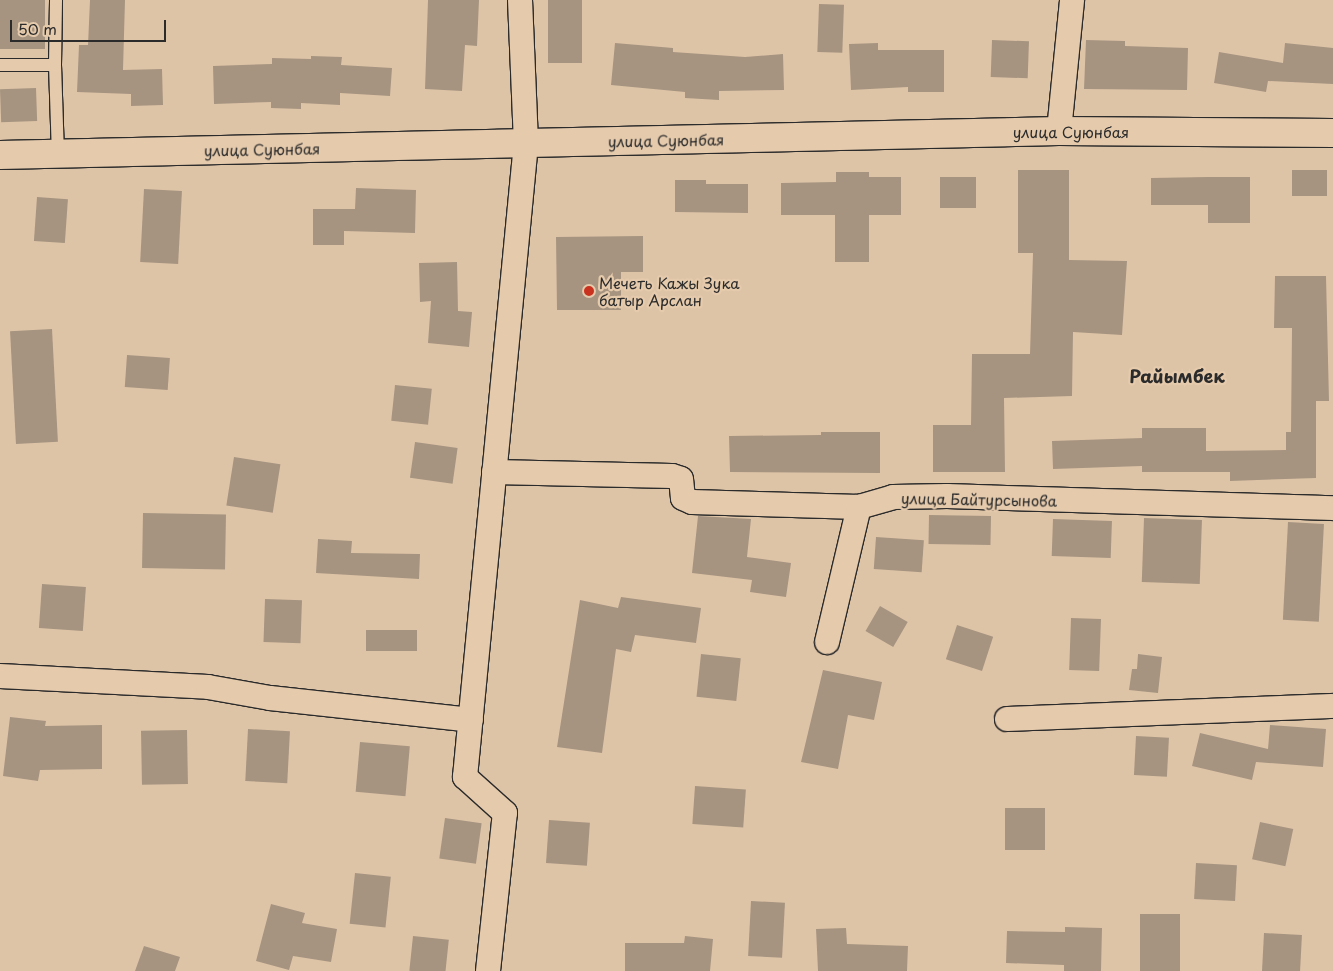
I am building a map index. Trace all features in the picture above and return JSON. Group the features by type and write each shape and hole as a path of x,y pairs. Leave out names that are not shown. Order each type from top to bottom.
{"main road":[{"name":"улица Суюнбая","path":"0,155 1059,131 1333,133"}],"street":[{"path":"488,971 505,813 465,777 526,143 520,0"},
{"path":"1059,131 1072,0"},
{"name":"улица Байтурсынова","path":"494,472 672,476 681,479 683,498 692,502 859,507 892,497 948,496 1333,508"},
{"path":"828,642 859,507"},
{"path":"0,676 189,686 471,720"},
{"path":"1007,719 1333,706"}],"lane":[{"path":"56,0 55,65 58,154"},
{"path":"0,65 55,65"}],"building":[{"path":"0,0 45,0 45,49 0,49"},
{"path":"90,0 125,0 123,70 162,69 163,105 131,106 131,94 77,92 79,45 88,45"},
{"path":"428,0 479,0 477,46 465,45 462,91 425,89"},
{"path":"548,0 582,0 582,63 548,63"},
{"path":"819,4 844,5 842,53 817,52"},
{"path":"992,40 1029,41 1028,78 991,77"},
{"path":"1086,40 1125,41 1125,46 1188,48 1187,90 1084,89"},
{"path":"615,43 673,48 673,52 745,57 783,54 784,90 719,91 719,100 685,98 685,92 611,85"},
{"path":"878,43 878,50 944,50 944,92 908,92 908,87 851,90 849,44"},
{"path":"1285,43 1333,48 1333,84 1268,81 1266,92 1214,83 1219,52 1283,63"},
{"path":"311,56 342,57 341,65 392,68 390,96 340,93 340,105 301,103 301,109 271,108 271,102 214,104 213,66 272,64 272,58 311,59"},
{"path":"36,88 37,121 1,122 0,89"},
{"path":"1018,170 1069,170 1069,260 1127,261 1122,335 1073,332 1072,396 1004,398 1005,472 933,472 933,425 971,425 972,354 1030,354 1033,253 1018,253"},
{"path":"1292,170 1327,170 1327,196 1292,196"},
{"path":"836,172 869,172 869,177 901,177 901,215 869,215 869,262 835,262 835,215 781,215 781,183 836,182"},
{"path":"940,177 976,177 976,208 940,208"},
{"path":"1250,177 1250,223 1208,223 1208,205 1151,205 1151,178"},
{"path":"675,180 706,180 706,184 748,184 748,213 675,212"},
{"path":"356,188 416,190 415,233 344,231 344,245 313,245 313,209 355,209"},
{"path":"144,189 182,191 178,264 140,262"},
{"path":"37,197 68,199 65,243 34,241"},
{"name":"Мечеть Кажы Зука батыр Арслан","path":"643,236 643,272 621,272 621,310 557,310 556,237"},
{"path":"457,262 458,311 472,312 469,347 428,343 431,301 420,302 419,263"},
{"path":"1275,276 1326,276 1329,401 1316,401 1316,478 1230,481 1230,472 1142,472 1142,466 1053,469 1052,441 1142,438 1142,428 1206,428 1206,451 1286,450 1286,432 1291,432 1292,328 1274,328"},
{"path":"52,329 58,442 16,444 10,331"},
{"path":"127,355 170,358 168,390 125,387"},
{"path":"395,385 432,389 428,425 391,421"},
{"path":"821,432 880,432 880,473 730,472 729,436 821,435"},
{"path":"415,442 458,448 453,484 410,478"},
{"path":"234,457 280,464 273,513 226,505"},
{"path":"143,513 226,514 225,569 142,568"},
{"path":"929,515 991,516 990,545 928,544"},
{"path":"698,516 751,519 747,557 791,563 786,597 750,592 752,580 692,573"},
{"path":"1144,518 1202,520 1200,584 1142,582"},
{"path":"1053,519 1112,521 1111,558 1052,556"},
{"path":"1288,522 1324,524 1319,622 1283,620"},
{"path":"876,537 924,540 922,572 874,569"},
{"path":"318,539 352,541 351,553 420,554 419,579 316,573"},
{"path":"42,584 86,587 83,631 39,628"},
{"path":"621,597 701,608 696,643 635,635 631,652 616,649 602,753 557,747 580,600 618,608"},
{"path":"265,599 302,600 300,643 263,642"},
{"path":"880,606 908,622 893,647 866,631"},
{"path":"1071,618 1101,619 1099,671 1069,670"},
{"path":"957,625 993,637 982,671 946,659"},
{"path":"366,630 417,630 417,651 366,651"},
{"path":"701,654 741,658 736,701 697,697"},
{"path":"1138,654 1162,657 1158,693 1129,690 1132,669 1137,669"},
{"path":"823,670 882,682 874,720 848,715 838,769 801,762"},
{"path":"10,717 46,721 45,726 102,725 102,769 40,770 38,781 3,776"},
{"path":"1270,725 1326,729 1323,767 1256,762 1252,780 1192,766 1200,733 1268,749"},
{"path":"248,729 290,731 287,783 245,781"},
{"path":"187,730 188,784 142,785 141,731"},
{"path":"1136,736 1169,738 1167,777 1134,775"},
{"path":"360,742 410,746 405,796 356,792"},
{"path":"695,786 746,790 743,827 692,824"},
{"path":"1005,808 1045,808 1045,850 1005,850"},
{"path":"445,818 482,823 476,864 439,859"},
{"path":"549,820 590,823 587,866 546,863"},
{"path":"1260,822 1293,829 1285,866 1252,859"},
{"path":"1196,863 1237,865 1235,901 1194,899"},
{"path":"355,873 391,877 385,927 350,924"},
{"path":"751,901 785,903 782,958 748,956"},
{"path":"271,904 305,913 302,923 337,929 331,962 293,956 289,970 256,961"},
{"path":"1140,914 1180,914 1180,971 1140,971"},
{"path":"1065,927 1102,928 1101,971 1064,971 1064,965 1006,963 1007,931 1065,932"},
{"path":"846,928 847,944 908,946 907,971 818,971 816,929"},
{"path":"1264,933 1302,935 1300,971 1262,971"},
{"path":"413,936 449,940 446,971 409,971"},
{"path":"685,936 713,939 710,971 625,971 625,943 684,943"},
{"path":"144,946 180,957 175,971 135,971"}],"place":[{"name":"Мечеть Кажы Зука батыр Арслан","path":"589,291"}],"district":[{"name":"Райымбек","path":"1177,376"}]}
